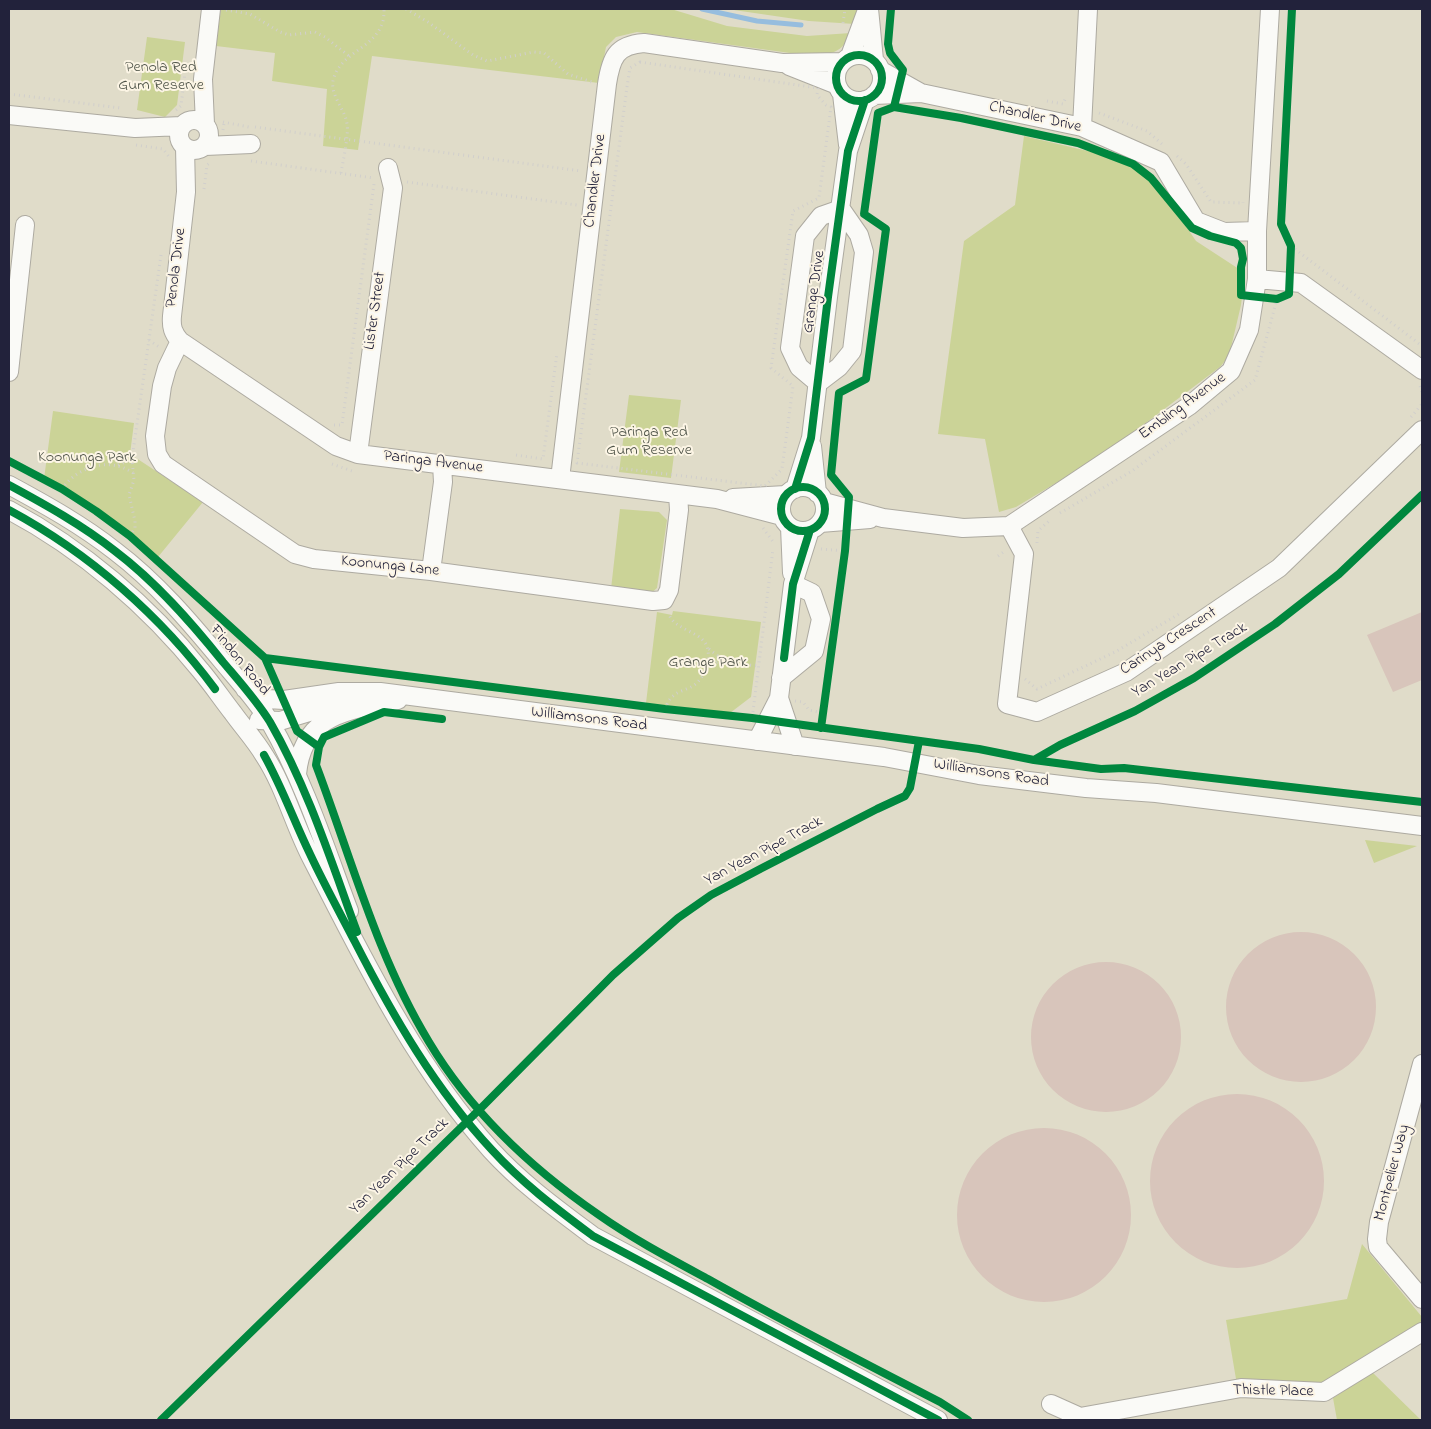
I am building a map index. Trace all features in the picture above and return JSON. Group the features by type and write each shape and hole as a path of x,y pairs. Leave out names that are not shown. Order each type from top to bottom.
{"street":[{"name":"Penola Drive","path":"177,349 171,327 195,192 203,79 216,9"},
{"path":"868,9 881,83 869,98 855,101 840,89 836,75 846,59 868,9"},
{"path":"1082,127 1088,9"},
{"name":"Embling Avenue","path":"1009,526 1189,406 1231,371 1249,330 1257,279 1257,231 1270,9"},
{"name":"Chandler Drive","path":"560,479 607,84 612,61 617,53 634,44 644,44 782,63 846,59"},
{"path":"846,59 862,55 877,65"},
{"name":"Chandler Drive","path":"782,63 840,89"},
{"name":"Chandler Drive","path":"877,65 922,93"},
{"name":"Grange Drive","path":"790,492 811,438 841,209 848,151 840,89"},
{"name":"Chandler Drive","path":"869,98 922,93 1082,127 1160,162 1196,221 1224,232 1257,231"},
{"name":"Grange Drive","path":"848,151 869,98"},
{"path":"9,115 134,137 199,136"},
{"name":"Lister Street","path":"358,454 392,188 390,174"},
{"path":"841,209 859,235 864,252 852,351 839,367 818,383 798,367 790,348 805,236 821,216 841,209"},
{"path":"9,363 25,225"},
{"path":"1257,279 1301,283 1422,370"},
{"name":"Paringa Avenue","path":"177,349 336,446 358,454 718,499 786,522"},
{"name":"Koonunga Lane","path":"177,349 167,368 162,386 154,436 157,454 163,464 295,554 314,559 431,571 653,601 664,600"},
{"name":"Carinya Crescent","path":"1009,526 1024,554 1007,704 1037,712 1126,672 1279,568 1416,424"},
{"name":"Grange Drive","path":"811,438 820,497"},
{"path":"431,571 442,482 442,465"},
{"name":"Findon Road","path":"9,485 72,520 134,566 186,618 245,689 267,720 297,774 377,984"},
{"path":"793,584 786,522 781,506 790,492 805,488 820,497 883,518 963,528 1009,526"},
{"name":"Paringa Avenue","path":"718,499 790,492"},
{"path":"664,600 669,590 679,510 678,494"},
{"path":"795,746 779,698 781,678 793,584 815,526 825,511 820,497"},
{"name":"Findon Road","path":"9,510 105,574 146,612 202,671 264,754 278,780 309,853 410,1043 457,1110 486,1144 517,1175 546,1201 593,1236 938,1420"},
{"path":"786,522 800,531 815,526 883,518"},
{"path":"781,678 814,651 821,619 812,593 793,584"},
{"name":"Williamsons Road","path":"245,689 267,699 284,700 339,692 380,692 902,760 979,775 1086,788 1156,793 1422,826"},
{"path":"297,774 298,757 304,744 315,729 325,721 343,712 411,697"},
{"name":"Williamsons Road","path":"267,720 280,721 339,703 411,697"},
{"path":"757,741 760,719 779,698"},
{"path":"264,754 262,741 269,710 274,704 284,700"},
{"path":"226,704 239,713 252,718 267,720"},
{"name":"Montpelier Way","path":"1422,1064 1379,1222 1377,1239 1378,1247 1422,1299"},
{"name":"Thistle Place","path":"1051,1404 1080,1417 1241,1388 1324,1392 1422,1332"}],"path":[{"path":"216,9 250,14 280,32 289,35 315,32 325,37 349,56"},
{"path":"216,9 226,19"},
{"path":"341,173 348,124 335,95 333,79 340,66 349,56 367,44 376,35 382,23 384,9"},
{"path":"406,9 428,22 473,55 487,61 534,52 544,53 568,74 593,82 627,87"},
{"path":"169,114 181,106 187,58"},
{"path":"640,62 818,88 817,95 826,105 831,107 819,198 793,211 771,368 793,386 782,469 765,486 577,463 627,87 630,68 640,62"},
{"path":"1043,100 1063,104 1066,99 1067,90"},
{"path":"9,94 127,109"},
{"path":"1100,104 1100,114 1147,131 1167,147"},
{"path":"195,192 207,165 199,136 224,123 581,171"},
{"path":"134,137 163,149 173,162"},
{"path":"1173,153 1186,164 1211,202 1243,203 1244,194"},
{"path":"247,160 375,178 342,425 334,425 326,420"},
{"path":"580,178 582,161"},
{"path":"390,174 576,205"},
{"path":"575,214 577,198"},
{"path":"1289,242 1291,255"},
{"path":"1289,242 1422,346"},
{"path":"137,543 127,534 135,528 129,495 134,480 132,459 161,252"},
{"path":"1254,297 1277,299 1289,294 1289,282"},
{"path":"1058,515 1132,471 1255,380 1277,299"},
{"path":"149,340 177,349"},
{"path":"514,455 543,459 557,351"},
{"path":"1416,424 1422,404"},
{"path":"53,485 65,491 66,482 87,468 118,465 132,459"},
{"path":"327,461 345,470 359,472"},
{"path":"118,465 133,473"},
{"path":"1036,551 1038,531 1049,520"},
{"path":"844,560 847,521"},
{"path":"742,717 760,719 758,666 774,544 764,528"},
{"path":"664,600 669,617 673,622 694,634 708,649 723,660 734,664 758,666"},
{"path":"1022,676 1036,689 1115,652 1187,609"},
{"path":"664,709 674,694 700,681 707,666 708,649"},
{"path":"707,666 723,660"},
{"path":"822,720 825,703"},
{"path":"655,708 674,710"}],"green space":[{"path":"221,9 671,9 727,26 807,36 851,33 840,49 812,56 637,32 616,37 606,47 599,83 372,56 358,150 323,146 327,89 272,81 275,53 216,46"},
{"path":"727,9 857,9 855,24 809,21"},
{"name":"Penola Red Gum Reserve","path":"147,37 185,42 177,105 165,117 137,110"},
{"path":"1024,136 1126,160 1156,182 1196,241 1245,273 1241,305 1229,356 1220,367 1106,453 1016,507 999,512 985,439 938,434 964,241 1015,205"},
{"name":"Paringa Red Gum Reserve","path":"629,395 681,400 671,478 619,472"},
{"name":"Koonunga Park","path":"53,411 134,423 130,454 203,502 158,557 104,517 44,479"},
{"path":"620,509 659,512 667,520 657,588 650,594 611,589"},
{"name":"Grange Park","path":"673,611 761,622 751,697 730,713 646,703 657,612 672,615"},
{"path":"1365,840 1417,846 1374,863"},
{"path":"1362,1244 1422,1317 1419,1324 1321,1383 1236,1379 1226,1320 1347,1299"},
{"path":"1372,1372 1421,1420 1337,1420 1333,1398"}],"building":[{"path":"1422,612 1422,680 1393,692 1367,635"},
{"path":"1301,932 1330,938 1354,954 1370,978 1376,1007 1370,1036 1354,1060 1330,1076 1301,1082 1272,1076 1248,1060 1232,1036 1226,1007 1232,978 1248,954 1272,938"},
{"path":"1106,962 1135,968 1159,984 1175,1008 1181,1037 1175,1066 1159,1090 1135,1106 1106,1112 1077,1106 1053,1090 1037,1066 1031,1037 1037,1008 1053,984 1077,968"},
{"path":"1237,1094 1254,1096 1278,1104 1304,1126 1314,1140 1320,1156 1324,1181 1322,1198 1314,1222 1292,1248 1278,1258 1262,1264 1237,1268 1220,1266 1196,1258 1170,1236 1160,1222 1154,1206 1150,1181 1152,1164 1160,1140 1182,1114 1196,1104 1212,1098"},
{"path":"1035,1128 1053,1128 1085,1138 1106,1153 1121,1174 1131,1206 1131,1224 1121,1256 1106,1277 1085,1292 1069,1298 1053,1302 1035,1302 1003,1292 982,1277 967,1256 961,1240 957,1224 957,1206 967,1174 982,1153 1003,1138 1019,1132"}],"waterway":[{"path":"702,9 757,21 801,25"}],"cycle path":[{"path":"891,9 888,44 890,53 903,70 894,107"},
{"path":"821,728 845,551 849,497 831,475 839,393 866,379 886,229 864,214 878,113 894,107 961,118 1078,143 1133,164 1151,178 1192,228 1210,236 1236,243 1241,248 1243,259 1241,267 1241,295 1277,299 1289,294 1291,246 1281,224 1292,9"},
{"path":"859,55 872,59 878,65 882,78 878,91 872,97 859,101 846,97 840,91 836,78 840,65 846,59 859,55"},
{"path":"795,489 811,438 848,151 865,100"},
{"name":"Yan Yean Pipe Track","path":"9,461 62,489 130,536 265,658 665,709 752,718 979,749 1034,760 1060,745 1135,711 1194,678 1275,624 1339,574 1422,495"},
{"path":"9,485 77,524 145,576 186,617 254,699 270,722 296,773 318,825 357,932"},
{"path":"803,487 815,491 821,497 825,509 821,521 815,527 803,531 791,527 785,521 781,509 785,497 791,491 803,487"},
{"path":"9,510 67,546 122,588 171,636 215,689"},
{"path":"784,658 793,584 810,530"},
{"path":"265,658 297,731 319,747"},
{"path":"442,719 384,712 324,737 319,747 316,765 366,906 394,976 429,1042 464,1092 505,1138 527,1159 574,1197 612,1224 765,1311 940,1402 968,1420"},
{"name":"Yan Yean Pipe Track","path":"161,1420 484,1105 613,975 678,918 711,895 905,796 910,788 919,741"},
{"path":"264,755 277,779 304,842 369,970 416,1051 471,1127 515,1174 593,1236 938,1420"},
{"path":"1034,760 1101,769 1124,768 1422,802"}]}
